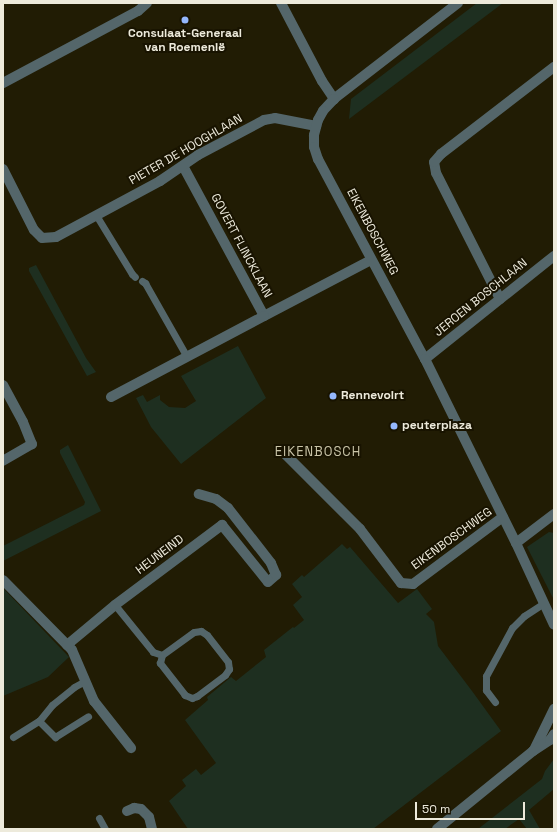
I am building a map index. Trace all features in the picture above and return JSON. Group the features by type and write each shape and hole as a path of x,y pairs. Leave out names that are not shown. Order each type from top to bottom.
{"street":[{"path":"3,83 138,11 147,3"},
{"path":"281,3 322,81 334,99"},
{"name":"EIKENBOSCHWEG","path":"458,3 334,99 323,111 316,126 314,147 318,159 425,359 516,543 554,625"},
{"path":"500,299 436,174 434,162 441,154 554,67"},
{"name":"PIETER DE HOOGHLAAN","path":"3,169 34,230 42,238 56,237 160,181 198,155 264,120 275,118 316,126"},
{"name":"GOVERT FLINCKLAAN","path":"183,166 264,316 371,260"},
{"name":"JEROEN BOSCHLAAN","path":"425,359 554,256"},
{"path":"110,397 264,316"},
{"path":"3,385 32,444 3,462"},
{"name":"EIKENBOSCHWEG","path":"284,452 360,529 401,583 413,584 503,517"},
{"name":"HEUNEIND","path":"67,645 115,605 222,526 268,582 276,575 271,563 228,508 216,499 199,494"},
{"path":"516,543 554,515"},
{"path":"3,580 72,650 94,701 131,748"},
{"path":"533,751 554,709"},
{"path":"437,829 533,751 550,740 554,734"},
{"path":"127,811 134,808 141,810 149,817 152,829"}],"lane":[{"path":"96,215 132,274 145,283 187,357"},
{"path":"495,702 486,690 486,676 512,628 524,616 544,603"},
{"path":"115,605 153,652 162,655"},
{"path":"201,631 208,635 228,662 229,669 225,675 197,696 192,698 185,695 160,663 162,655 194,632 201,631"},
{"path":"13,737 39,721 52,705 74,687 86,681"},
{"path":"39,721 55,737 88,716"},
{"path":"99,818 105,829"}],"green space":[{"path":"477,3 503,3 349,119 351,99"},
{"path":"36,265 86,358 96,372 87,376 29,271 29,268"},
{"path":"238,346 266,398 181,464 151,427 136,398 143,395 147,402 160,395 160,400 169,407 185,408 196,401 181,376"},
{"path":"68,445 101,511 3,561 3,546 84,505 85,502 60,453 60,450"},
{"path":"549,532 554,533 554,600 527,547"},
{"path":"342,544 347,549 350,547 398,603 417,589 432,609 426,614 434,622 438,646 501,731 373,829 188,829 169,801 186,786 182,780 196,769 201,775 216,763 185,720 208,700 207,697 231,677 236,681 266,657 264,650 304,620 293,605 302,597 292,584 302,575 304,577"},
{"path":"3,588 69,657 48,677 3,696"},
{"path":"554,759 554,789 529,810 540,829 527,829 519,819 505,829 478,829 542,779 545,771"}],"place":[{"name":"Consulaat-Generaal van Roemenië","path":"185,20"},
{"name":"Rennevoirt","path":"333,396"},
{"name":"peuterplaza","path":"394,426"}],"district":[{"name":"EIKENBOSCH","path":"318,452"}]}
